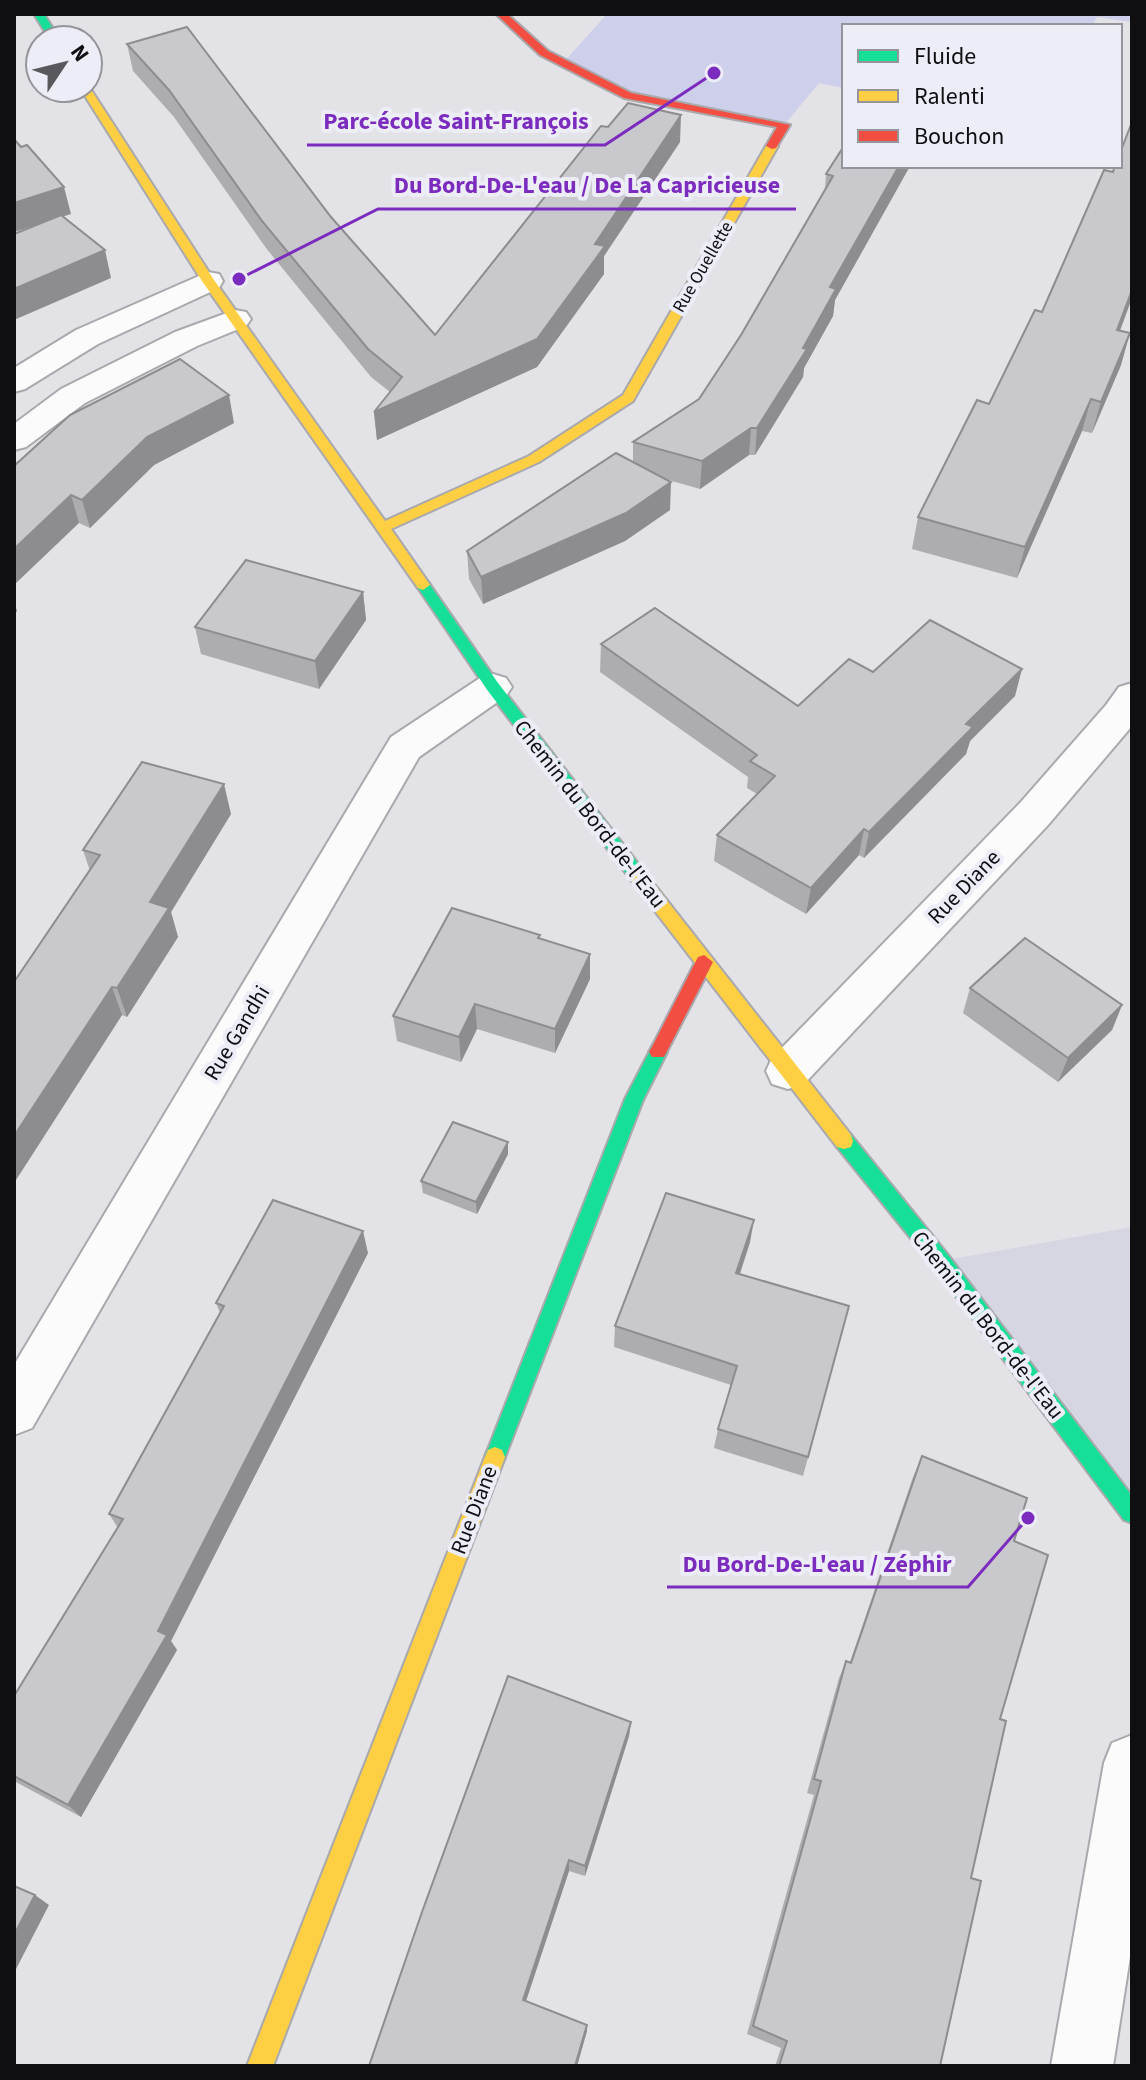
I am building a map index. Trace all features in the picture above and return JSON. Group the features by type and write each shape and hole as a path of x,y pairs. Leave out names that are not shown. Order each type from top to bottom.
{"street":[{"name":"Rue Ouellette","path":"383,527 534,459 628,398 784,125 628,96 544,53 501,14"},
{"name":"Chemin du Bord-de-l'Eau","path":"96,104 208,281 493,687 788,1071 941,1261 1132,1513"},
{"path":"14,382 87,337 208,281"},
{"path":"14,440 73,396 186,339 235,319"},
{"name":"Rue Gandhi","path":"14,1411 405,747 493,687"},
{"name":"Rue Diane","path":"788,1071 1034,814 1120,715 1132,696"},
{"name":"Rue Diane","path":"260,2066 634,1099 704,962"},
{"path":"1082,2066 1132,1763"}],"shaded area":[{"path":"607,14 1132,14 1132,22 1097,17 1093,24 842,24 842,88 819,83 784,125 628,96 563,63"},
{"path":"1132,1227 1132,1513 941,1261"}],"building":[{"path":"187,27 331,217 435,335 601,126 608,127 628,103 681,115 595,244 605,246 537,339 374,412 402,377 368,349 262,221 169,90 127,44"},
{"path":"1132,122 1132,290 1117,330 1130,333 1101,402 1091,399 1025,547 918,517 977,400 989,404 1035,310 1042,312 1104,170 1113,172 1114,168 1122,168 1122,148"},
{"path":"14,139 21,147 27,145 64,187 14,203"},
{"path":"842,149 842,168 898,168 830,287 836,289 803,348 807,349 757,428 751,428 702,461 633,442 699,399 741,335 833,176 826,174"},
{"path":"61,215 105,250 14,289 14,234"},
{"path":"180,359 229,395 147,437 82,500 71,495 14,549 14,466 70,415"},
{"path":"616,453 671,482 626,513 481,577 467,551"},
{"path":"246,560 363,592 315,661 195,627"},
{"path":"655,608 798,706 849,659 873,672 930,620 1022,669 966,724 973,727 869,832 864,829 811,888 717,835 775,776 750,761 757,755 601,644"},
{"path":"142,762 224,784 150,902 169,908 117,988 112,987 14,1136 14,982 100,855 83,850"},
{"path":"452,908 590,954 555,1029 475,1004 459,1037 393,1016"},
{"path":"1025,938 1122,1005 1068,1058 970,988"},
{"path":"453,1122 508,1142 476,1202 421,1181"},
{"path":"666,1193 754,1220 736,1273 849,1306 808,1457 718,1429 737,1366 615,1326"},
{"path":"273,1200 363,1231 158,1631 167,1635 68,1805 14,1776 14,1696 123,1519 109,1514 224,1306 216,1303"},
{"path":"922,1456 1027,1498 1014,1541 1048,1555 1000,1719 1006,1721 971,1878 981,1881 940,2066 779,2066 787,2041 753,2026 821,1781 814,1779 846,1661 851,1663"},
{"path":"508,1676 631,1722 585,1866 569,1860 523,2000 587,2025 575,2066 369,2066 422,1912"},
{"path":"14,1886 35,1895 14,1935"}],"traffic: fast":[{"path":"39,14 45,24"},
{"path":"423,585 493,687 637,875"},
{"path":"495,1457 634,1099 658,1052"},
{"path":"844,1141 941,1261 1132,1513"}],"traffic: slow":[{"path":"96,104 208,281 423,585"},
{"path":"383,527 534,459 628,398 772,146"},
{"path":"637,875 844,1141"},
{"path":"260,2066 495,1457"}],"traffic: jam":[{"path":"501,14 544,53 628,96 784,125 772,146"},
{"path":"658,1052 704,962"}],"place":[{"name":"Parc-école Saint-François","path":"714,73"},
{"name":"Du Bord-De-L'eau / De La Capricieuse","path":"239,279"},
{"name":"Du Bord-De-L'eau / Zéphir","path":"1028,1518"}]}
